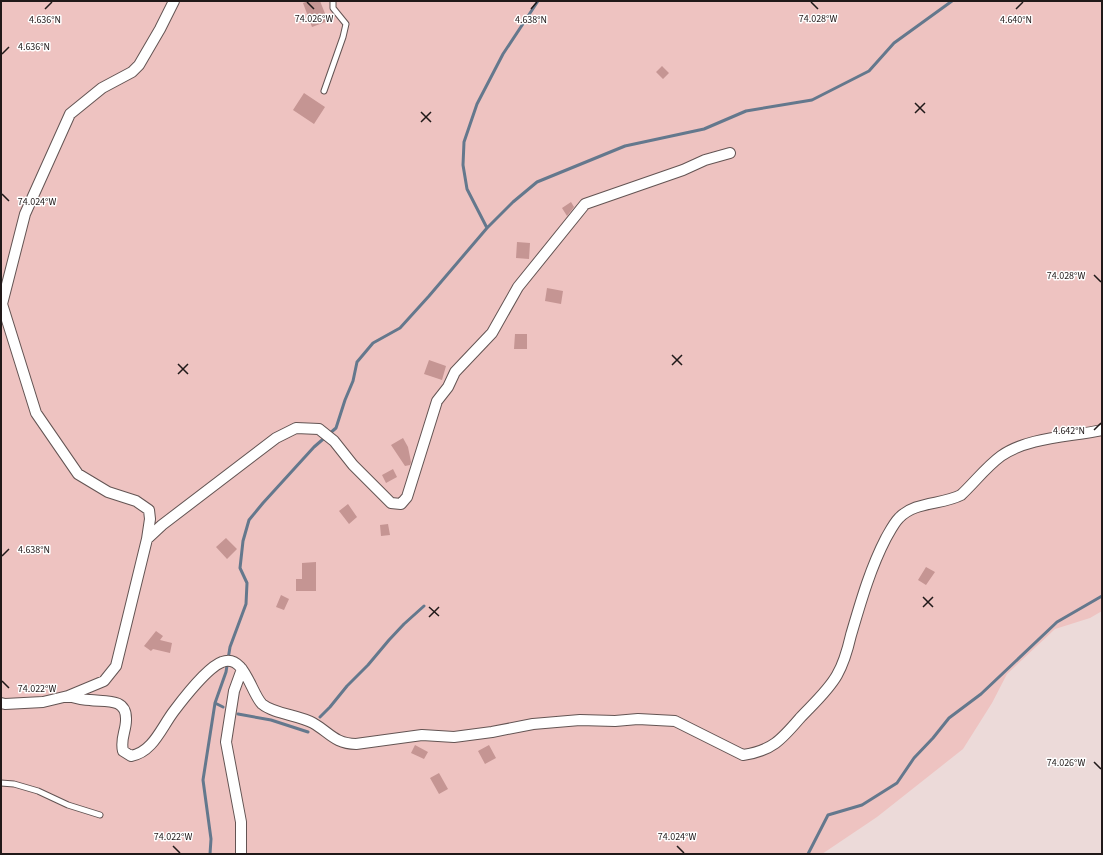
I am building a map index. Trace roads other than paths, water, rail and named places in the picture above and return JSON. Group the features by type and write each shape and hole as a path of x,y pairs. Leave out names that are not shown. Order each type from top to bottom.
{"street":[{"path":"1,703 43,702 68,696 104,681 116,666 147,539 150,520 149,510 136,501 108,492 78,474 36,413 2,304 25,214 70,114 102,88 132,72 139,65 174,1"},
{"path":"147,539 162,525 276,438 296,428 319,429 334,441 353,465 391,503 401,504 407,497 437,401 448,387 455,372 492,333 518,288 585,204 682,170 704,160 730,153"},
{"path":"68,696 91,701 116,702 122,707 126,714 122,739 123,751 131,756 137,755 146,750 152,744 174,711 214,666 227,660 234,661 240,665 259,700 269,709 312,723 338,741 346,744 422,735 454,737 492,732 533,724 580,720 615,721 638,719 675,721 743,755 756,753 768,749 780,739 838,674 871,570 898,518 906,512 922,506 955,498 961,495 994,461 1013,449 1050,438 1102,430"},
{"path":"241,854 241,822 226,742 234,691 242,669"}],"lane":[{"path":"324,91 343,37 346,24 333,8 333,1"},
{"path":"1,783 14,784 38,791 68,805 100,815"}],"waterway":[{"path":"487,228 467,189 463,165 464,142 477,104 503,54 538,1"},
{"path":"210,854 211,839 203,780 215,703 226,672 230,647 246,604 247,583 240,568 243,541 249,520 314,447 336,428 353,381 357,362 373,343 400,328 487,228 513,202 537,182 625,146 704,129 746,111 812,100 869,71 894,43 952,1"},
{"path":"808,854 828,815 862,805 897,783 914,758 949,718 981,694 1057,622 1102,596"},
{"path":"320,717 389,640 424,606"},
{"path":"215,703 223,707"},
{"path":"238,714 271,720 308,732"}]}
